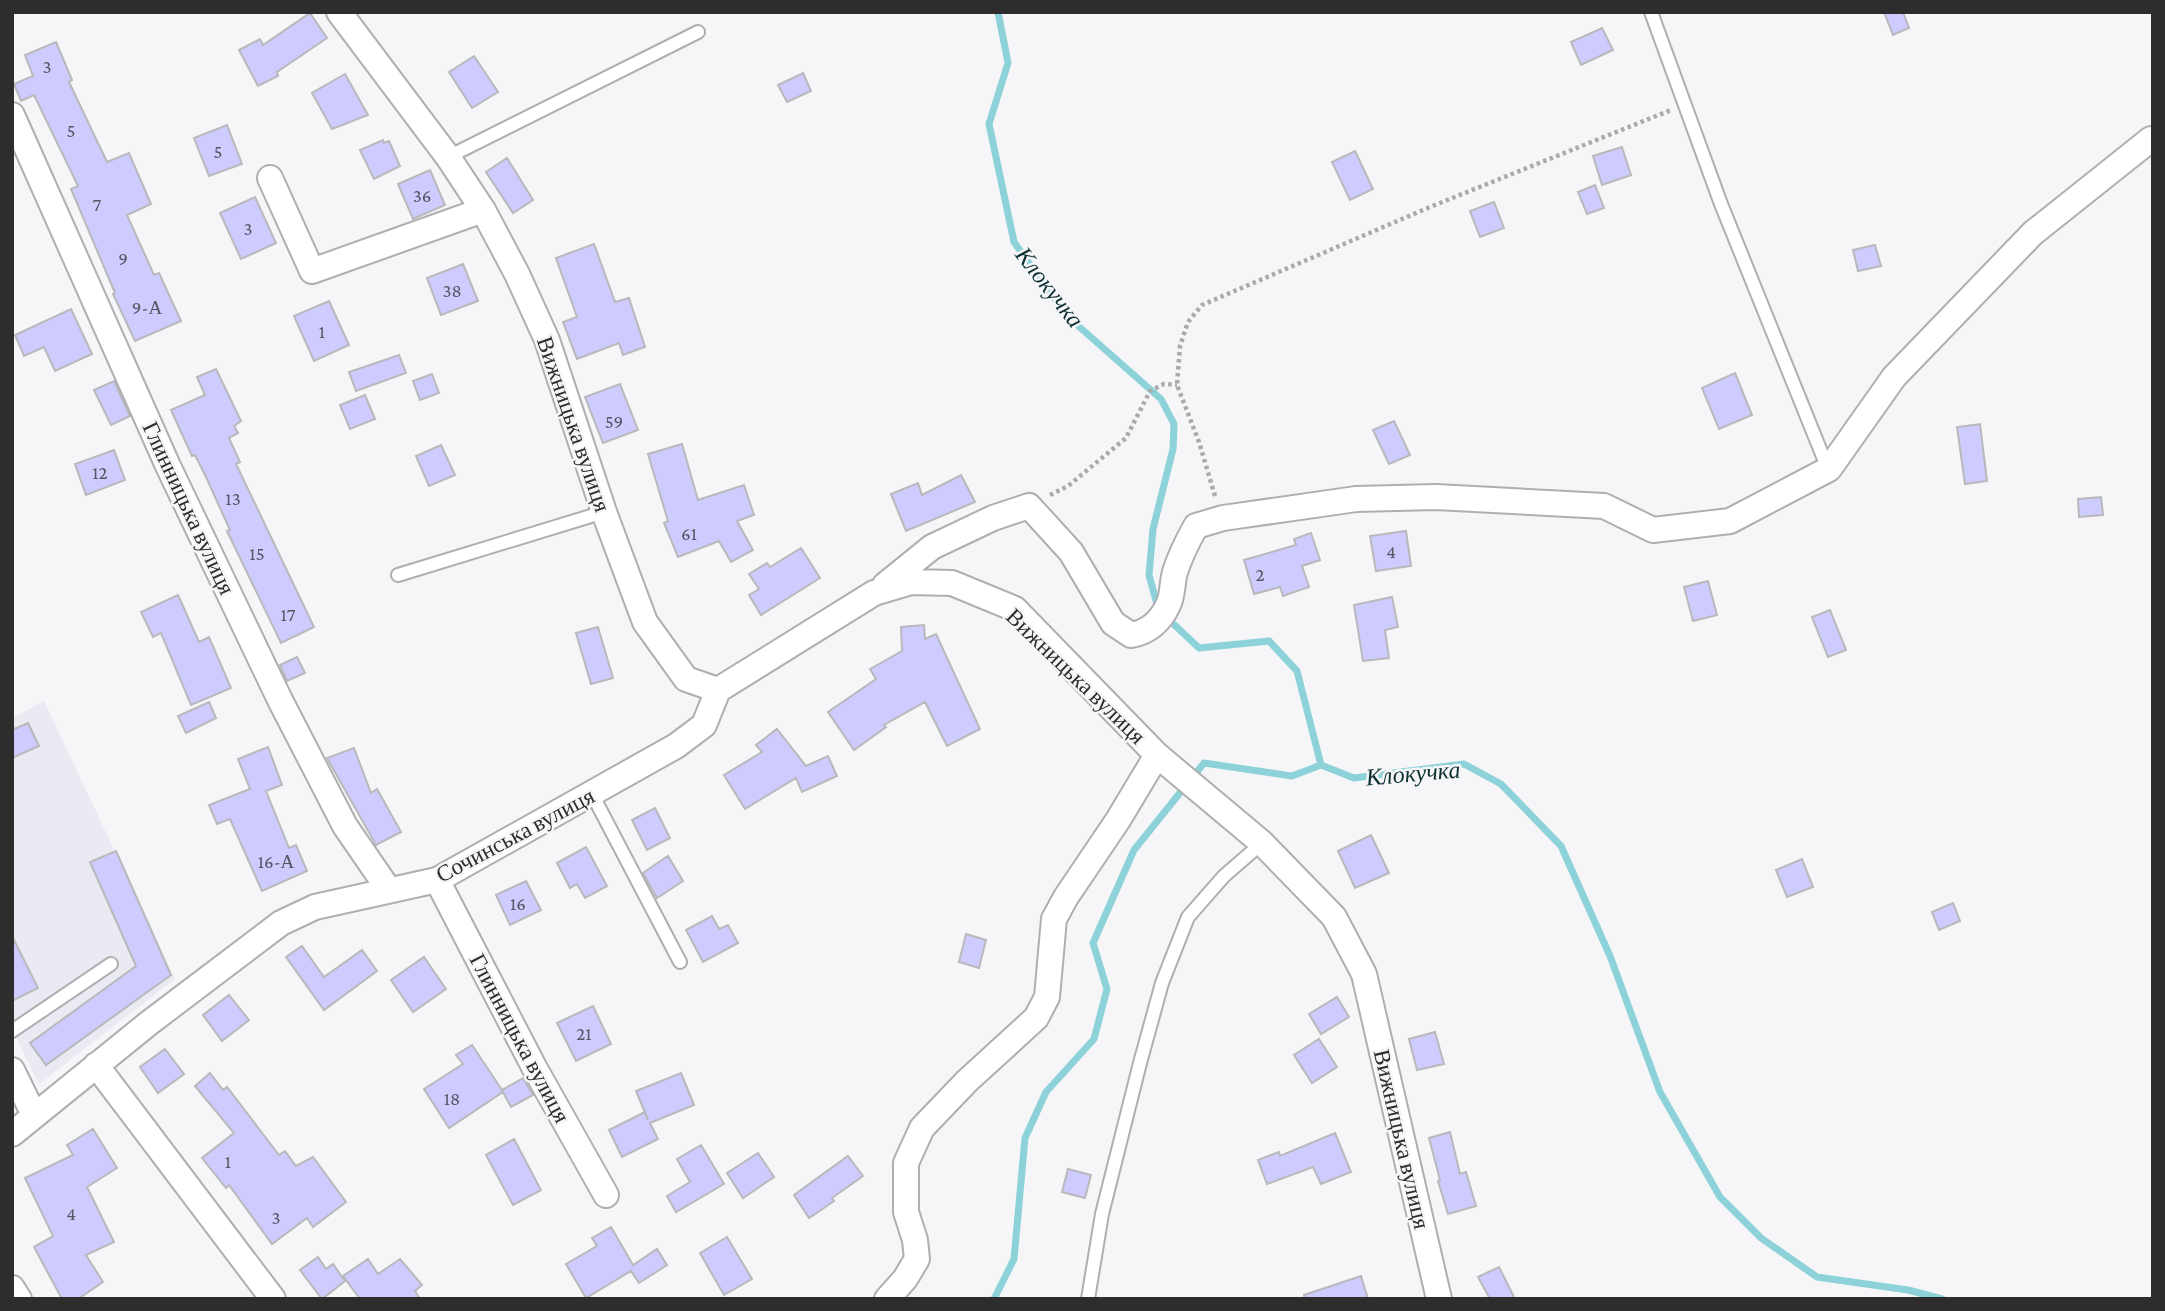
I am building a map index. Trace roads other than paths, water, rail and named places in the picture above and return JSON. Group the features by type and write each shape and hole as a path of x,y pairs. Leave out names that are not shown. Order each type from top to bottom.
{"street":[{"name":"Вижницька вулиця","path":"339,12 449,157 483,210 517,274 547,340 604,512 645,622 686,679 718,690 874,593 911,582 952,583 1015,609 1164,761 1262,842 1334,917 1364,974 1440,1299"},
{"name":"Глинницька вулиця","path":"12,115 168,466 280,699 345,826 389,890"},
{"path":"874,593 932,547 993,518 1029,506 1072,552 1113,623 1131,635 1151,628 1169,604 1180,558 1196,527 1223,518 1356,499 1436,497 1604,506 1653,530 1730,521 1829,469 1894,377 2033,233 2151,139"},
{"path":"270,177 312,271 483,210"},
{"name":"Сочинська вулиця","path":"12,1133 281,923 315,907 437,880 676,746 704,725 718,690"},
{"path":"887,1299 905,1279 917,1259 915,1240 906,1212 906,1163 922,1128 967,1081 1036,1018 1047,997 1054,919 1118,820 1164,761"},
{"name":"Глинницька вулиця","path":"437,880 534,1068 606,1195"},
{"path":"96,1065 273,1299"},
{"path":"12,1070 34,1115"},
{"path":"12,1288 19,1299"}],"lane":[{"path":"1651,12 1721,204 1829,469"},
{"path":"449,157 698,32"},
{"path":"398,575 604,512"},
{"path":"592,794 680,962"},
{"path":"1088,1299 1102,1214 1140,1063 1163,983 1188,917 1224,876 1262,842"},
{"path":"12,1031 111,964"}],"waterway":[{"name":"Клокучка","path":"998,12 1008,63 989,124 1014,242 1067,316 1161,399 1174,424 1173,449 1153,529 1149,575 1158,608"},
{"name":"Клокучка","path":"1166,617 1199,648 1269,641 1297,671 1321,765 1354,778 1464,764 1501,784 1561,846 1610,956 1660,1092 1720,1197 1761,1238 1817,1277 1908,1290 1942,1299"},
{"path":"994,1299 1014,1259 1025,1138 1046,1092 1094,1039 1107,989 1093,943 1134,850 1204,763 1292,776 1321,765"}]}
